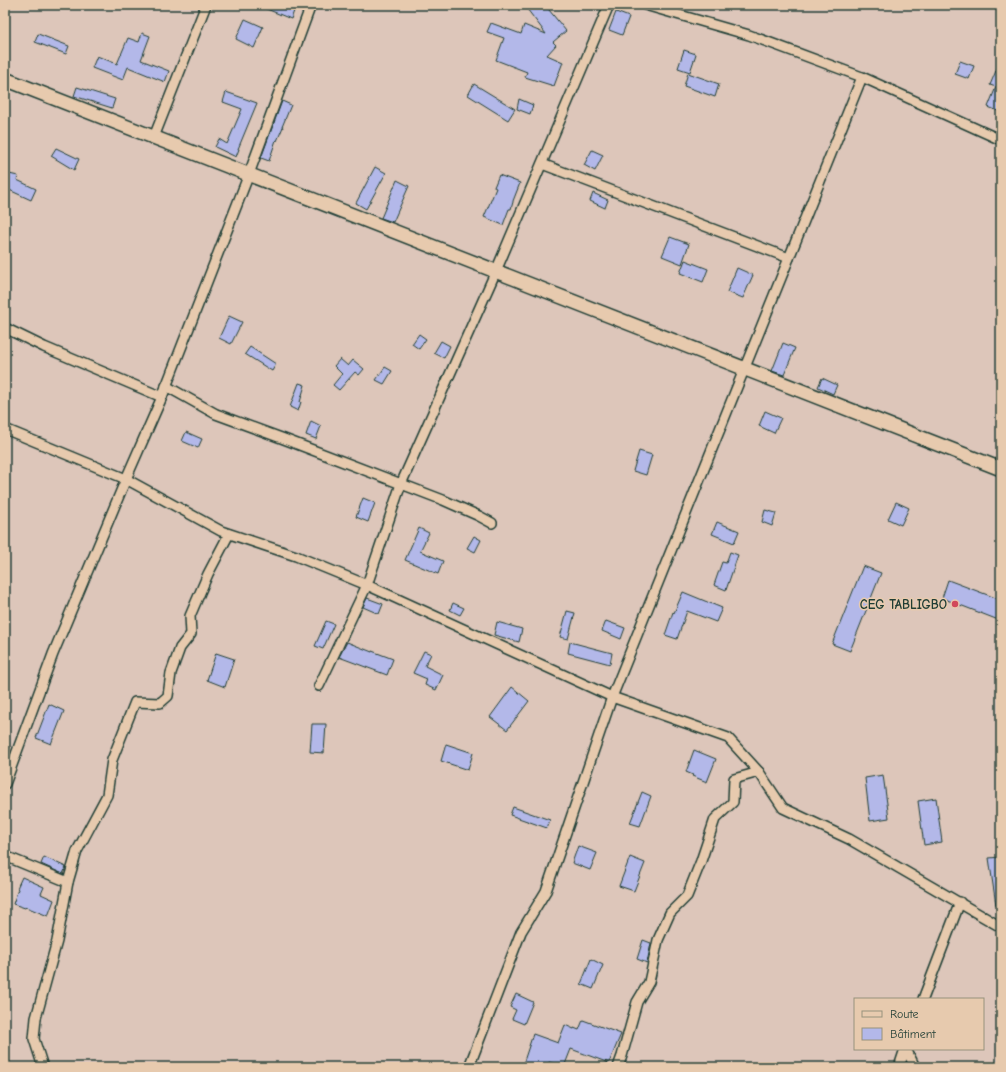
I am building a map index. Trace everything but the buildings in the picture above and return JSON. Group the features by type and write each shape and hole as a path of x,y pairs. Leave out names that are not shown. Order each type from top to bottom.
{"street":[{"path":"154,137 206,5"},
{"path":"5,784 8,768 52,654 162,397 249,174 311,5"},
{"path":"319,686 367,585 401,484 496,271 609,5"},
{"path":"645,5 749,35 862,77 1001,140"},
{"path":"469,1067 521,932 546,890 612,697 862,77"},
{"path":"5,79 1001,469"},
{"path":"542,164 789,258"},
{"path":"5,328 44,347 162,397"},
{"path":"166,386 216,414 443,500 492,523"},
{"path":"5,429 126,479 221,531 296,556 367,585 612,697 728,738 758,772 782,808 849,839 1001,927"},
{"path":"43,1067 34,1039 36,1018 57,941 68,882 76,851 107,796 112,760 135,702 160,703 168,696 171,673 180,648 191,634 190,616 208,574 229,534"},
{"path":"618,1067 637,1002 649,982 658,940 670,913 687,896 715,819 733,802 734,779 758,772"},
{"path":"5,856 68,882"},
{"path":"923,998 960,902"},
{"path":"899,1067 906,1050"},
{"path":"906,1050 915,1067"}],"place":[{"name":"CEG TABLIGBO","path":"955,604"}]}
